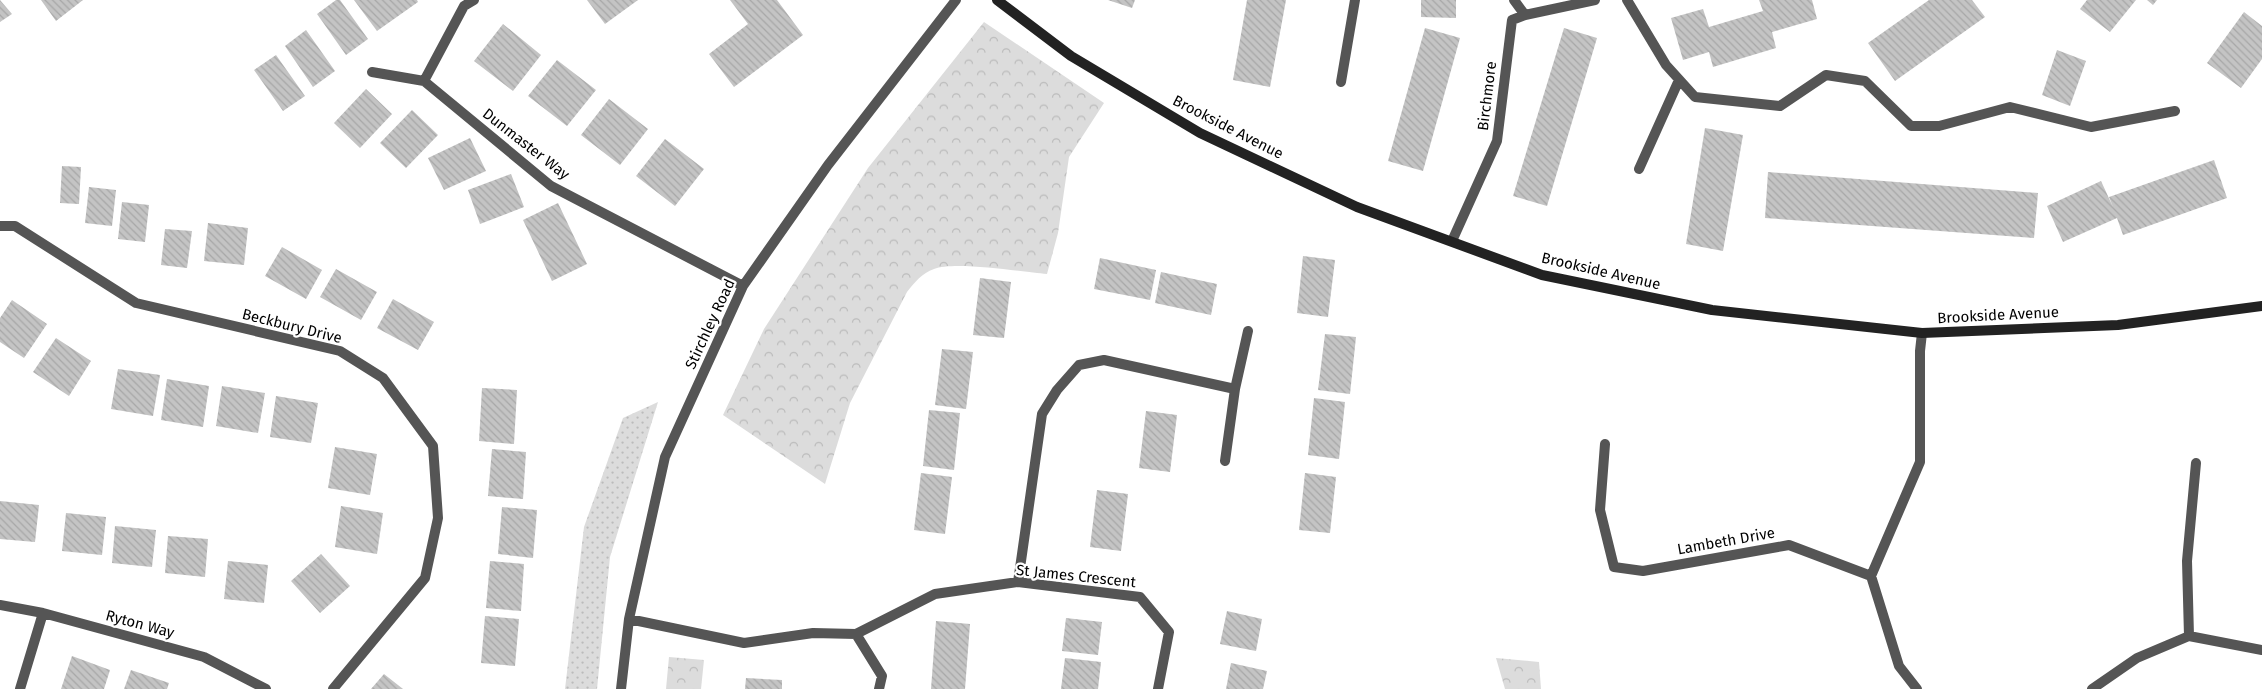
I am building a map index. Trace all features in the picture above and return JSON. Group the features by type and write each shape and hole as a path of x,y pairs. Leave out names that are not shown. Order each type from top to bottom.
{"street":[{"path":"424,82 464,6 474,0"},
{"name":"Stirchley Road","path":"621,689 629,619 666,456 743,286 828,165 956,0"},
{"name":"Brookside Avenue","path":"997,0 1071,56 1200,133 1357,207 1542,275 1712,310 1922,333 2118,325 2262,306"},
{"path":"1341,82 1355,0"},
{"path":"1514,0 1525,15 1595,0"},
{"path":"1627,0 1666,65 1694,97 1780,106 1826,75 1866,81 1911,126 1939,126 2010,107 2091,128 2175,111"},
{"name":"Birchmore","path":"1452,241 1497,141 1512,20 1525,15"},
{"name":"Dunmaster Way","path":"372,72 424,82 551,186 743,286"},
{"path":"1640,169 1679,80"},
{"name":"Beckbury Drive","path":"0,226 15,226 136,303 340,351 383,378 433,446 438,518 425,578 332,689"},
{"path":"1225,461 1236,389 1248,331"},
{"path":"1917,689 1899,666 1871,576 1920,462 1920,351 1922,333"},
{"path":"1018,582 1042,414 1057,390 1079,365 1104,360 1236,389"},
{"name":"Lambeth Drive","path":"1605,444 1600,510 1614,567 1643,571 1789,545 1871,576"},
{"path":"2189,636 2187,560 2196,462"},
{"name":"St James Crescent","path":"629,619 744,643 813,633 856,634 935,594 1018,582 1140,597 1169,632 1158,689"},
{"name":"Ryton Way","path":"0,605 43,613 204,657 266,689"},
{"path":"20,689 43,613"},
{"path":"856,634 882,676 879,689"},
{"path":"2092,689 2137,658 2189,636 2262,650"}],"green space":[{"path":"984,22 1104,103 1069,157 1058,233 1047,274 957,266 934,269 919,278 907,292 850,403 825,484 723,415 764,329 868,168"},
{"path":"658,402 610,557 597,689 565,689 584,527 623,418"},
{"path":"669,657 704,660 701,689 666,689"},
{"path":"1496,658 1539,662 1541,689 1505,689"}],"building":[{"path":"0,0 12,14 0,22"},
{"path":"41,0 83,0 56,21"},
{"path":"336,0 340,0 368,39 346,55 317,14"},
{"path":"354,0 417,0 418,2 377,31"},
{"path":"587,0 638,0 605,24"},
{"path":"730,0 777,0 803,35 734,87 709,54 748,24"},
{"path":"1108,0 1135,0 1132,8"},
{"path":"1247,0 1286,0 1270,87 1233,80"},
{"path":"1421,0 1456,0 1456,18 1421,17"},
{"path":"1759,0 1812,0 1817,19 1772,32 1776,48 1713,67 1709,52 1683,60 1671,18 1703,9 1709,27 1763,11"},
{"path":"1929,0 1972,0 1985,17 1895,81 1868,43"},
{"path":"2087,0 2136,0 2110,32 2080,9"},
{"path":"2147,0 2157,0 2153,5"},
{"path":"2244,12 2262,26 2262,59 2241,88 2207,63"},
{"path":"503,24 541,55 513,91 474,61"},
{"path":"1425,28 1460,38 1423,171 1388,161"},
{"path":"1564,28 1597,38 1547,206 1513,196"},
{"path":"306,30 335,71 313,87 285,46"},
{"path":"2057,50 2086,61 2070,106 2042,95"},
{"path":"276,55 305,96 283,111 254,70"},
{"path":"557,60 596,90 567,126 528,96"},
{"path":"366,89 392,114 360,148 334,123"},
{"path":"609,99 648,129 620,165 581,135"},
{"path":"412,110 438,135 406,168 380,143"},
{"path":"1705,128 1743,135 1723,251 1686,244"},
{"path":"470,138 486,171 444,190 428,158"},
{"path":"665,139 704,169 675,206 636,176"},
{"path":"2214,160 2227,198 2123,235 2117,218 2063,242 2047,206 2101,181 2113,207 2109,197"},
{"path":"62,166 81,167 79,204 60,203"},
{"path":"1768,172 2038,193 2034,238 1765,218"},
{"path":"511,174 524,207 480,224 468,190"},
{"path":"89,187 116,190 112,226 85,223"},
{"path":"122,202 149,205 145,242 118,239"},
{"path":"558,203 587,264 552,281 523,220"},
{"path":"208,223 248,228 244,265 204,261"},
{"path":"165,229 192,231 187,268 161,265"},
{"path":"282,247 322,270 306,299 265,276"},
{"path":"1303,256 1335,260 1328,317 1297,313"},
{"path":"1100,258 1156,270 1150,300 1094,289"},
{"path":"336,269 377,292 361,320 320,297"},
{"path":"1161,272 1217,284 1211,315 1155,303"},
{"path":"980,278 1011,282 1004,338 973,335"},
{"path":"393,299 434,322 418,350 377,328"},
{"path":"12,300 47,324 24,358 0,342 0,318"},
{"path":"1325,334 1356,337 1350,394 1318,390"},
{"path":"56,338 91,361 69,396 33,372"},
{"path":"942,349 973,352 966,409 935,405"},
{"path":"118,369 160,375 153,416 111,409"},
{"path":"167,379 209,386 203,427 161,420"},
{"path":"222,386 265,393 258,433 216,426"},
{"path":"482,388 517,390 514,444 479,441"},
{"path":"276,396 318,403 311,443 270,437"},
{"path":"1314,398 1345,402 1339,459 1308,455"},
{"path":"929,410 960,413 954,470 923,466"},
{"path":"1146,411 1177,415 1170,472 1139,468"},
{"path":"335,447 377,454 370,495 328,488"},
{"path":"492,449 526,452 523,499 488,496"},
{"path":"921,473 952,477 945,534 914,530"},
{"path":"1305,473 1336,477 1330,533 1299,530"},
{"path":"1097,490 1128,494 1121,551 1090,547"},
{"path":"0,501 39,505 35,542 0,539"},
{"path":"341,506 383,513 377,554 335,547"},
{"path":"502,507 537,510 533,558 498,554"},
{"path":"66,513 106,517 102,555 62,551"},
{"path":"115,526 156,530 152,567 112,563"},
{"path":"168,536 208,539 205,577 165,573"},
{"path":"321,554 350,586 320,613 291,581"},
{"path":"228,561 268,565 264,603 224,599"},
{"path":"490,561 524,564 521,611 486,608"},
{"path":"1227,611 1262,619 1256,651 1220,644"},
{"path":"485,616 519,619 515,666 481,663"},
{"path":"1066,618 1102,622 1098,655 1062,651"},
{"path":"936,621 970,624 965,689 931,689"},
{"path":"72,656 110,670 104,689 61,689"},
{"path":"1065,658 1101,662 1098,689 1061,689"},
{"path":"1231,663 1267,671 1263,689 1226,689"},
{"path":"131,670 169,683 167,689 124,689"},
{"path":"384,674 403,689 371,689"},
{"path":"746,678 782,680 782,689 745,689"}]}
